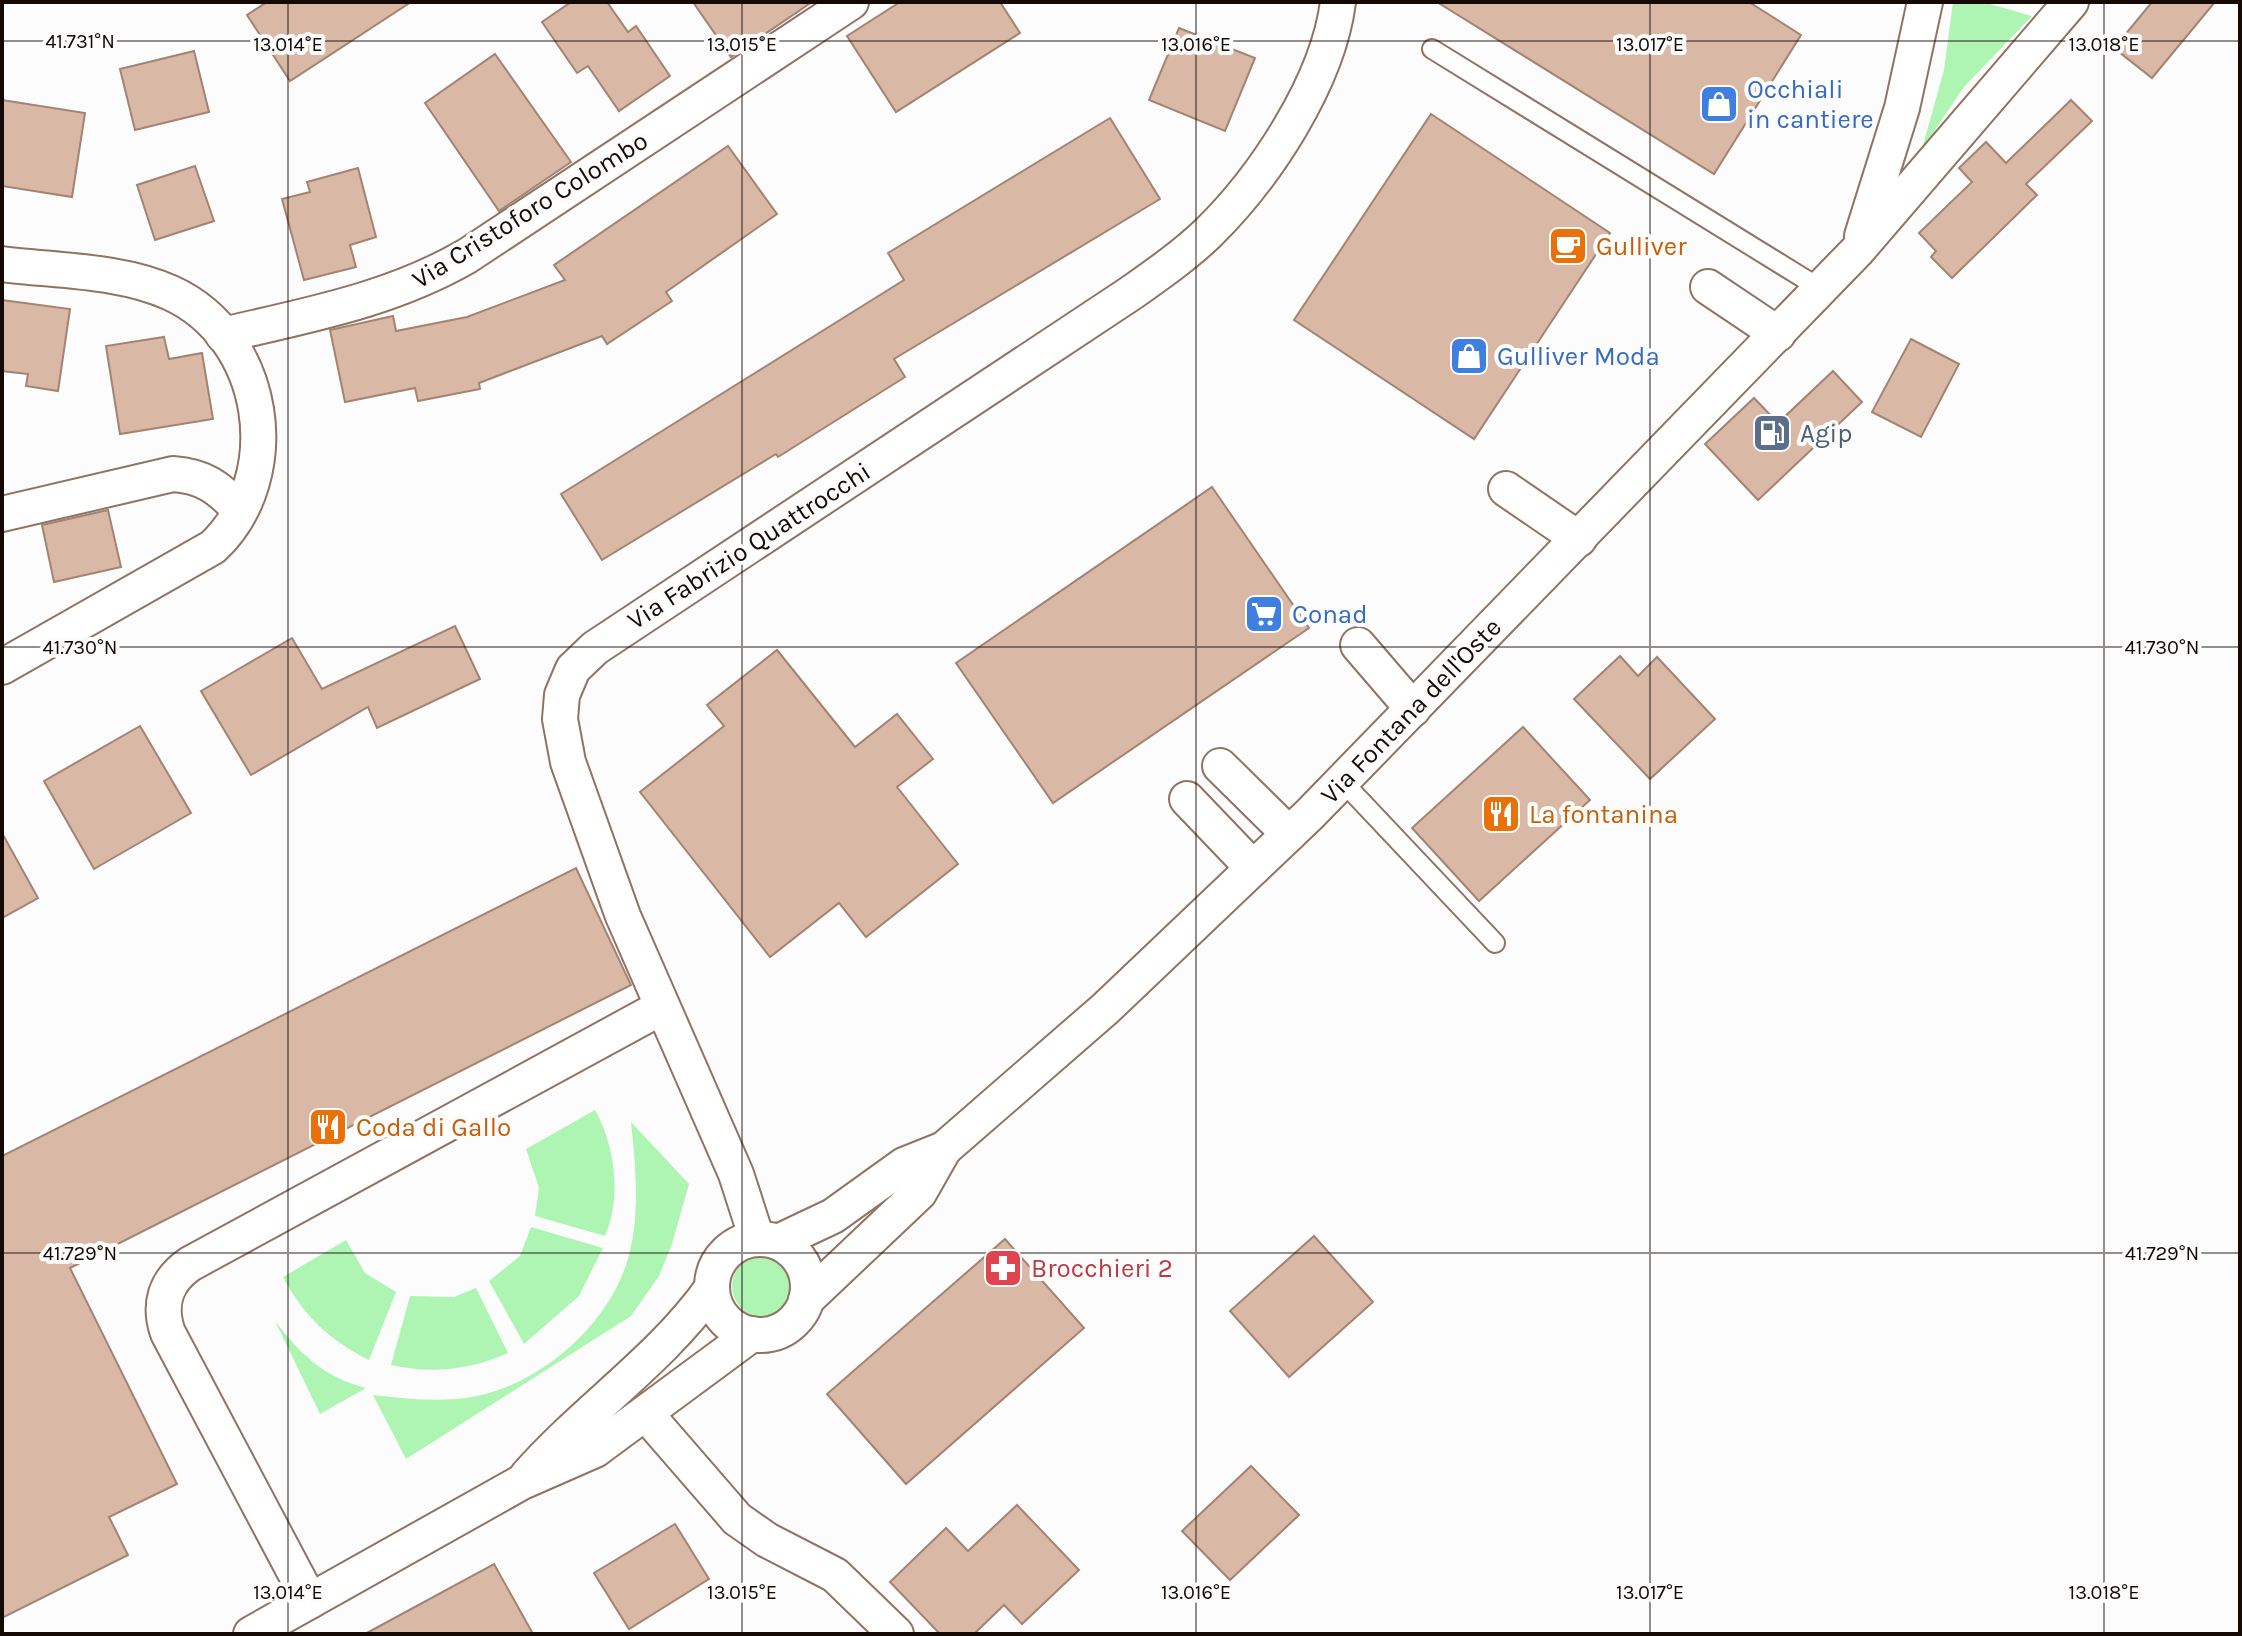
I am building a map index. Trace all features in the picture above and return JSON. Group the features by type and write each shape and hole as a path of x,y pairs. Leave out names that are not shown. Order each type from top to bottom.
{"street":[{"name":"Via Cristoforo Colombo","path":"223,335 357,304 426,279 467,256 851,2"},
{"name":"Via Fabrizio Quattrocchi","path":"768,1240 623,916 568,762 560,719 562,695 573,669 595,648 1131,293 1192,247 1236,202 1298,113 1325,57 1338,2"},
{"name":"Via Fontana dell'Oste","path":"1857,251 1902,108 1925,2"},
{"name":"Via Fontana dell'Oste","path":"768,1240 833,1216 904,1165 944,1149 1105,1009 1342,781 1778,334 1857,251 2071,2"},
{"path":"2,264 122,280 156,288 182,300 223,335 247,378 259,425 257,466 240,510 225,536 201,556 2,667"},
{"path":"1708,287 1778,334"},
{"path":"2,514 173,474 192,475 212,483 240,510"},
{"path":"1506,489 1579,539"},
{"path":"1358,645 1413,709"},
{"path":"1220,766 1289,834"},
{"path":"1187,799 1253,868"},
{"path":"310,1601 168,1333 163,1306 170,1282 190,1264 662,1007"},
{"name":"Via Fontana dell'Oste","path":"806,1300 919,1193 944,1149"},
{"path":"522,1482 560,1440 658,1354 712,1288 720,1260 730,1249 768,1240 793,1252 803,1266 808,1283 806,1300 799,1316 786,1328 770,1334 752,1334 736,1329 723,1319 715,1304 712,1288"},
{"path":"251,1634 522,1482 595,1450 752,1334"},
{"path":"646,1414 737,1519 767,1540 835,1575 865,1600 896,1634"}],"lane":[{"path":"1432,49 1821,289"},
{"path":"1342,781 1495,943"}],"green space":[{"path":"1953,2 1983,2 2032,16 1964,87 1922,149 1944,70"},
{"path":"595,1110 607,1139 614,1172 613,1206 605,1236 535,1216 539,1188 526,1149"},
{"path":"631,1122 689,1184 672,1244 659,1276 631,1316 406,1459 373,1395 438,1400 477,1396 501,1389 546,1366 585,1332 601,1312 625,1268 633,1233 636,1177"},
{"path":"531,1227 603,1248 579,1296 524,1344 489,1281 520,1256"},
{"path":"346,1240 365,1273 396,1292 369,1360 319,1326 283,1277"},
{"path":"763,1255 775,1257 785,1264 792,1274 792,1298 785,1308 775,1315 763,1317 751,1315 741,1308 734,1298 732,1286 734,1274 741,1264 751,1257"},
{"path":"476,1288 508,1353 450,1369 391,1365 410,1296 454,1297"},
{"path":"275,1321 314,1363 338,1378 366,1388 320,1414"}],"building":[{"path":"267,2 411,2 290,81 247,15"},
{"path":"571,2 607,2 628,32 636,26 670,76 619,111 588,66 577,73 542,22"},
{"path":"693,2 812,2 731,57"},
{"path":"900,2 1000,2 1020,33 896,112 847,36"},
{"path":"1437,2 1749,2 1801,35 1714,174"},
{"path":"2152,2 2215,2 2152,78 2114,48"},
{"path":"1179,28 1255,58 1225,131 1149,100"},
{"path":"194,51 209,112 135,130 120,69"},
{"path":"495,54 571,162 499,211 425,103"},
{"path":"2,100 85,113 72,197 2,186"},
{"path":"2071,100 2092,121 2026,184 2037,195 1952,278 1931,257 1936,251 1919,233 1972,182 1959,168 1986,142 2006,163"},
{"path":"1431,114 1610,233 1474,439 1294,320"},
{"path":"1110,118 1160,199 894,359 905,377 778,457 776,454 602,560 561,494 904,280 888,253"},
{"path":"728,146 777,214 666,292 672,301 607,344 602,336 479,383 480,389 418,401 415,388 345,402 330,330 393,316 396,331 467,317 565,280 554,265"},
{"path":"195,166 214,221 155,240 137,185"},
{"path":"358,168 376,237 350,245 356,267 304,280 282,199 310,192 307,182"},
{"path":"2,300 70,309 58,391 26,386 28,374 2,371"},
{"path":"164,337 169,359 202,353 213,419 120,434 106,346"},
{"path":"1911,339 1959,364 1921,437 1872,412"},
{"name":"Agip","path":"1833,371 1862,402 1758,500 1705,444 1754,398 1778,423"},
{"path":"1212,487 1309,628 1053,803 956,663"},
{"path":"108,510 121,567 54,582 42,525"},
{"path":"455,626 480,679 377,728 368,707 251,775 201,691 292,638 322,689"},
{"path":"777,650 855,747 897,714 933,759 897,787 958,864 866,937 839,903 770,957 640,792 724,726 707,705"},
{"path":"1620,656 1638,676 1657,657 1715,719 1650,779 1574,699"},
{"path":"140,726 191,813 94,869 44,781"},
{"name":"La fontanina","path":"1523,727 1590,800 1479,901 1412,828"},
{"path":"2,833 38,898 2,918"},
{"path":"576,868 631,985 70,1268 177,1484 109,1517 128,1555 2,1618 2,1156"},
{"path":"1314,1236 1373,1302 1289,1377 1230,1311"},
{"path":"1005,1239 1084,1328 906,1484 827,1394"},
{"path":"1251,1466 1299,1515 1230,1580 1182,1531"},
{"path":"1017,1505 1079,1570 1022,1624 1004,1605 974,1634 940,1634 890,1582 946,1528 968,1551"},
{"path":"675,1524 709,1579 629,1629 594,1573"},
{"path":"494,1564 533,1634 365,1634"}],"place":[{"name":"Occhiali in cantiere","path":"1719,104"},
{"name":"Gulliver","path":"1568,246"},
{"name":"Gulliver Moda","path":"1469,356"},
{"name":"Agip","path":"1772,433"},
{"name":"Conad","path":"1264,614"},
{"name":"La fontanina","path":"1501,814"},
{"name":"Coda di Gallo","path":"328,1127"},
{"name":"Brocchieri 2","path":"1003,1268"}]}
